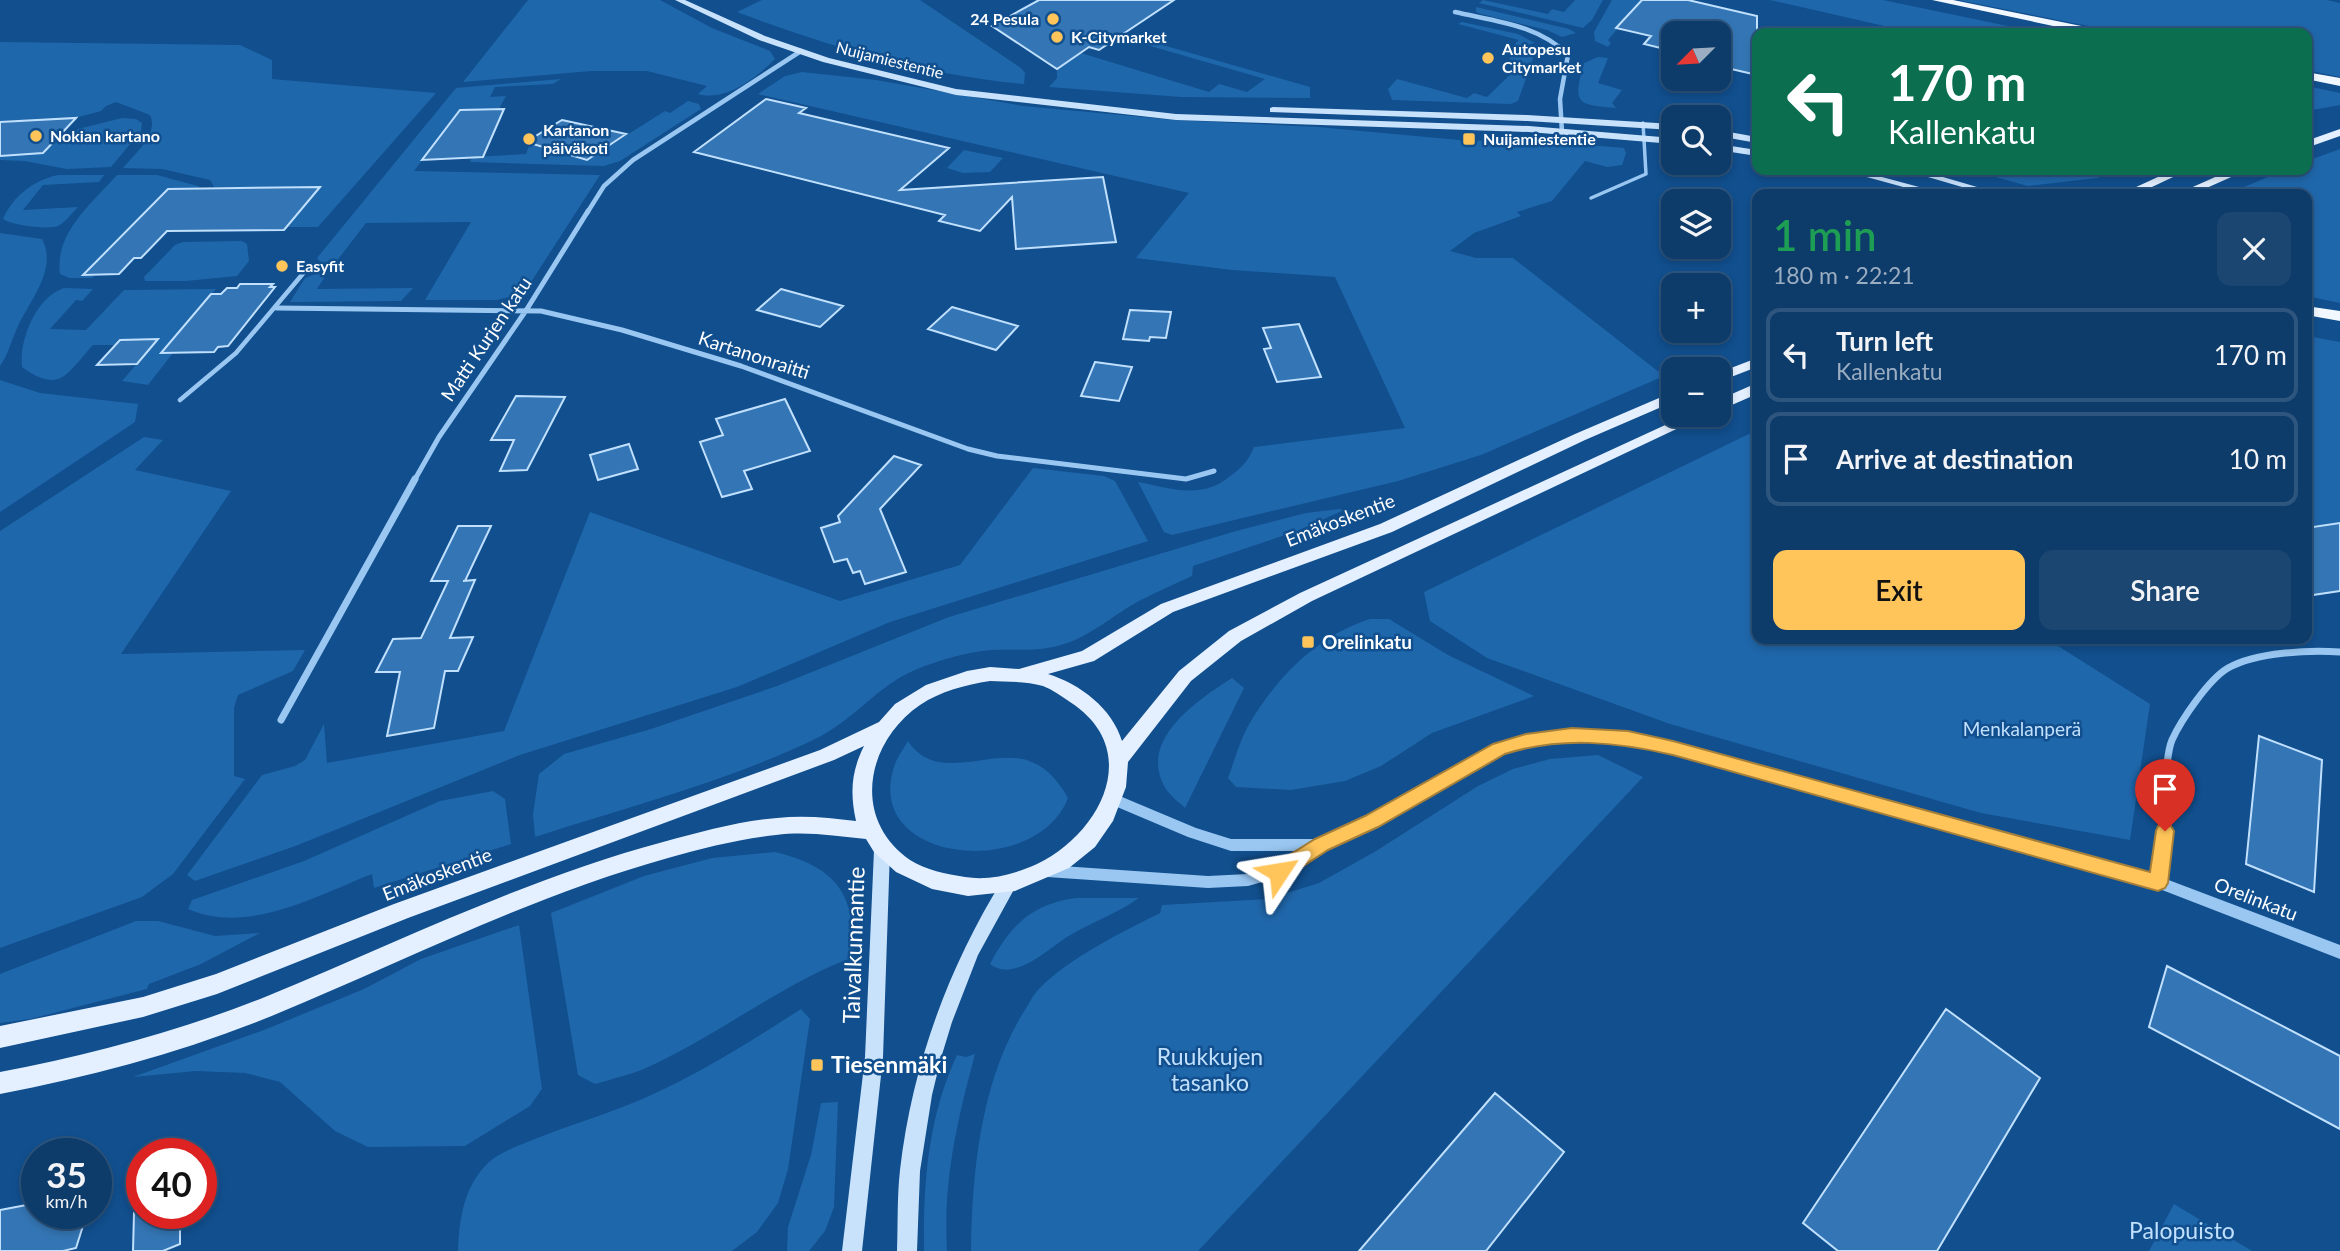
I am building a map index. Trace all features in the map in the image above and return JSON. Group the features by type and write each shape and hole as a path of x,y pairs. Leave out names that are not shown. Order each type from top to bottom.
{"highway":[{"path":"1937,0 2076,28"},
{"path":"2312,76 2337,82"},
{"path":"2312,311 2340,316"}],"main road":[{"name":"Nuijamiestentie","path":"679,0 749,32 853,69 956,92 1176,117 1562,132 1661,140"},
{"name":"Nuijamiestentie","path":"1103,109 1350,112 1661,125"},
{"path":"2312,134 2340,130"},
{"path":"2312,142 2340,130"},
{"path":"1731,135 1752,139"},
{"path":"1731,149 1752,152"},
{"path":"1866,175 1920,189"},
{"path":"1927,175 1978,189"},
{"path":"2138,189 2171,175"},
{"path":"2195,189 2229,175"},
{"path":"1731,373 1752,364"},
{"path":"1731,400 1752,390"},
{"name":"Emäkoskentie","path":"1021,675 1088,656 1167,608 1386,528 1661,402"},
{"path":"1119,759 1185,676 1235,636 1306,597 1673,427"},
{"path":"990,674 1021,675 1057,684 1087,702 1109,728 1119,759 1119,779 1115,800 1105,821 1091,841 1071,858 1047,872 1009,884 968,887 929,880 904,868 882,850 869,831 861,805 860,778 868,752 883,728 904,707 930,690 990,674"},
{"name":"Emäkoskentie","path":"0,1037 143,1007 216,984 401,911 827,755 883,728"},
{"path":"0,1083 62,1071 234,1019 482,913 622,863 709,838 777,826 814,825 869,831"},
{"name":"Taivalkunnantie","path":"852,1251 874,1056 882,850"},
{"path":"907,1251 911,1170 939,1029 958,974 981,926 1009,884"}],"street":[{"path":"1455,12 1538,34 1563,48 1567,55 1560,99 1562,132"},
{"name":"Matti Kurjen katu","path":"281,720 426,457 527,309 604,186 616,173 801,51"},
{"name":"Kartanonraitti","path":"276,308 527,309 622,330 741,366 968,449 1186,479 1214,471"},
{"path":"2158,883 2171,742 2205,690 2227,669 2248,661 2310,650 2340,652"},
{"name":"Orelinkatu","path":"1047,872 1208,882 1248,880 1279,872 1322,845 1371,822 1500,749 1526,740 1600,735 1673,748 2158,883 2340,952"},
{"name":"Orelinkatu","path":"1115,800 1193,833 1231,845 1322,845"}],"lane":[{"path":"1591,198 1646,174 1643,123"},
{"path":"180,400 236,353 306,270"}],"green space":[{"path":"528,0 660,0 712,28 770,51 775,59 740,87 709,96 698,94 707,86 647,71 591,71 463,82"},
{"path":"762,0 920,0 1021,68 1025,73 1024,84 950,74 878,58 737,12"},
{"path":"1483,0 1548,14 1552,9 1564,12 1575,0 1603,0 1592,20 1583,28 1479,3"},
{"path":"1612,0 1642,0 1608,40 1611,43 1608,47 1595,41 1594,32"},
{"path":"1770,0 1883,0 2017,28 1893,28"},
{"path":"1958,0 2327,0 2340,3 2340,77 2312,71 2312,28 2099,28"},
{"path":"1476,7 1569,29 1576,33 1562,37 1547,30 1481,14 1476,12"},
{"path":"1462,22 1518,34 1535,43 1526,45 1533,59 1518,101 1511,104 1392,100 1388,89 1397,79 1467,98 1474,93 1487,97 1522,63 1509,59 1520,47 1514,45 1519,40 1458,24"},
{"path":"1145,40 1310,87 1310,98 1181,97 1049,87 1057,78 1057,69 1081,53 1209,92 1219,84 1247,92 1265,79 1140,43"},
{"path":"0,42 240,45 272,60 272,79 436,93 318,227 269,227 283,210 302,209 319,187 214,187 210,180 162,169 123,168 149,136 152,122 150,115 116,102 101,111 75,118 0,122"},
{"path":"1598,57 1608,58 1598,83 1622,90 1612,103 1616,108 1585,103 1578,94 1584,63"},
{"path":"802,72 876,80 1023,106 1175,120 1318,127 1470,141 1519,139 1624,148 1626,153 1622,165 1607,167 1585,161 1552,201 1517,212 1521,216 1474,233 1450,251 1476,258 1513,258 1661,374 1661,377 1481,455 1398,481 1172,535 1164,532 1138,482 1173,489 1207,488 1237,471 1247,461 1254,447 1405,428 1335,277 1232,270 1136,258 1189,193 758,94 785,76"},
{"path":"561,79 553,84 495,87 490,97 506,96 499,109 460,110 414,171 600,175 524,293 497,300 425,300 471,222 366,223 336,262 320,262 317,258 456,88"},
{"path":"2312,87 2340,93 2340,105 2312,110"},
{"path":"688,101 699,104 701,109 620,161 604,166 470,162 472,157 526,154 530,143 587,160 665,111 670,113"},
{"path":"122,118 136,119 142,123 141,131 111,167 67,169 24,161 0,160 0,156 43,153 52,143 65,142 78,129"},
{"path":"2340,149 2340,303 2312,297 2312,189 2239,189 2273,175 2312,175 2312,159"},
{"path":"964,150 1003,158 990,172 963,173 947,168"},
{"path":"58,175 104,175 99,182 43,185 23,210 78,207 58,226 30,226 3,219 12,203 25,190"},
{"path":"117,175 157,175 198,186 200,189 131,237 120,237 84,274 95,275 92,278 69,278 60,274 63,245 69,232 87,207"},
{"path":"1988,175 2108,175 2097,178 2028,186"},
{"path":"0,233 42,239 47,262 41,284 0,366"},
{"path":"242,241 247,244 249,261 237,276 186,281 145,281 144,277 175,245 183,242"},
{"path":"328,272 317,289 413,288 401,301 290,302 305,278"},
{"path":"64,288 93,289 82,301 76,300 50,329 86,330 124,290 216,289 172,340 183,340 148,385 122,381 153,345 137,340 120,340 116,345 93,345 69,372 55,380 35,375 22,367 23,345 31,321 45,300"},
{"path":"2312,337 2340,342 2340,523 2312,526"},
{"path":"0,380 40,393 138,404 135,422 0,512"},
{"name":"Menkalanperä","path":"1752,432 1752,644 2055,644 2150,704 2130,840 1981,813 1670,724 1487,658 1430,621 1424,592"},
{"path":"144,437 163,440 135,470 231,491 121,654 305,650 293,671 238,695 234,708 234,776 245,779 173,874 142,897 0,948 0,531"},
{"path":"1033,468 1104,476 1115,481 1148,541 890,622 737,687 520,755 298,845 195,881 187,875 262,775 295,766 305,760 324,724 327,763 504,731 590,512 840,601 960,565"},
{"path":"1344,510 1297,531 1193,566 1192,576 1139,601 1072,641 1043,649 973,653 924,666 889,685 829,732 782,754 713,781 535,837 533,814 539,774 564,754 651,729 777,686 949,617 1236,531 1306,513"},
{"path":"1370,619 1389,619 1448,655 1534,696 1432,733 1381,766 1345,781 1291,790 1236,787 1228,778 1239,746 1247,728 1270,693 1314,648 1332,636"},
{"path":"1232,678 1244,688 1185,808 1166,789 1159,771 1159,754 1175,723 1203,698"},
{"path":"908,741 920,754 934,761 949,763 1014,758 1029,761 1052,776 1068,798 1050,824 1022,842 990,850 956,850 925,841 902,823 891,798 895,764"},
{"name":"Ruukkujen tasanko","path":"1598,755 1643,777 1198,1251 971,1251 977,1159 988,1098 997,1068 1023,1013 1034,995 1050,979 1096,947 1160,913 1162,905 1268,899 1319,883 1376,851 1478,786 1513,769 1550,759"},
{"path":"493,791 505,799 511,844 374,888 372,874 305,902 258,915 234,918 211,916 188,909 192,900 304,861 440,801"},
{"path":"775,852 813,866 838,886 851,916 853,957 799,982 699,1041 646,1068 595,1084 578,1075 551,913 644,876 712,858"},
{"path":"1076,898 1139,898 1067,937 1020,967 999,969 990,964 1006,938 1024,919 1046,905"},
{"path":"136,921 158,921 215,936 260,933 201,964 149,984 147,989 30,1019 0,1023 0,974"},
{"path":"519,925 542,1089 530,1106 465,1146 368,1147 335,1131 280,1082 245,1073 196,1071 133,1077 264,1030 364,989 421,959"},
{"path":"801,1009 810,1019 788,1169 778,1203 757,1232 732,1251 458,1251 462,1215 468,1193 480,1172 493,1159 523,1144 621,1108 669,1087 726,1056"},
{"path":"975,1054 962,1103 949,1175 947,1251 924,1251 926,1176 939,1102 957,1055 966,1057"},
{"path":"838,1102 834,1207 825,1231 809,1251 787,1251 788,1227 811,1155 821,1103"},
{"name":"Palopuisto","path":"2174,1204 2252,1251 2149,1251"}],"building":[{"name":"K-Citymarket","path":"1039,0 1174,0 1099,50 1089,47 1057,69 992,26"},
{"path":"1642,0 1688,0 1757,16 1757,28 1752,28 1752,74 1731,69 1731,21 1661,21 1661,48 1644,44 1651,36 1616,28"},
{"path":"766,99 806,108 799,113 949,148 900,190 1103,177 1116,242 1016,249 1012,197 980,231 939,221 945,215 694,152"},
{"path":"504,109 483,157 422,160 460,110"},
{"name":"Nokian kartano","path":"76,118 43,153 0,156 0,122"},
{"path":"562,120 626,134 587,160 526,142"},
{"path":"320,187 284,230 167,231 141,258 134,258 119,274 83,275 168,189"},
{"path":"240,284 273,284 270,287 275,287 228,346 218,347 214,352 161,353 211,294 221,294 227,288 237,288"},
{"path":"781,289 843,306 820,327 757,310"},
{"path":"952,307 1018,326 996,350 928,329"},
{"path":"1130,310 1171,312 1166,338 1150,337 1149,341 1123,339"},
{"path":"1299,324 1321,377 1277,382 1264,349 1271,348 1263,328"},
{"path":"158,339 137,364 97,365 120,340"},
{"path":"1095,362 1132,367 1119,401 1081,396"},
{"path":"516,396 565,397 527,470 500,471 514,440 491,440"},
{"path":"785,399 810,451 744,471 752,489 722,497 700,442 723,435 716,419"},
{"path":"629,444 638,469 598,480 590,455"},
{"path":"894,456 921,465 880,509 906,572 865,584 860,571 853,573 847,559 834,562 821,528 840,522 838,516"},
{"path":"2340,523 2340,591 2312,595 2312,527"},
{"path":"458,526 491,526 465,581 475,580 450,638 473,637 458,671 445,671 434,728 387,736 400,672 376,672 393,639 421,638 448,581 431,581"},
{"path":"2259,736 2322,760 2314,892 2246,864"},
{"path":"2167,966 2340,1056 2340,1129 2149,1027"},
{"path":"1946,1009 2040,1078 1937,1251 1838,1251 1803,1223"},
{"path":"1495,1093 1564,1152 1486,1251 1359,1251"},
{"path":"21,1206 21,1229 82,1229 76,1248 63,1251 0,1251 0,1210"},
{"path":"134,1229 180,1229 180,1244 163,1251 133,1251"}],"place":[{"name":"24 Pesula","path":"1053,19"},
{"name":"K-Citymarket","path":"1057,37"},
{"name":"Autopesu Citymarket","path":"1488,58"},
{"name":"Nokian kartano","path":"36,136"},
{"name":"Kartanon päiväkoti","path":"529,139"},
{"name":"Nuijamiestentie","path":"1469,139"},
{"name":"Easyfit","path":"282,266"},
{"name":"Orelinkatu","path":"1308,642"},
{"name":"Tiesenmäki","path":"817,1065"}],"route":[{"path":"1279,872 1322,845 1371,822 1476,760 1526,740 1572,735 1628,738 1673,748 2158,883 2165,831"}]}
